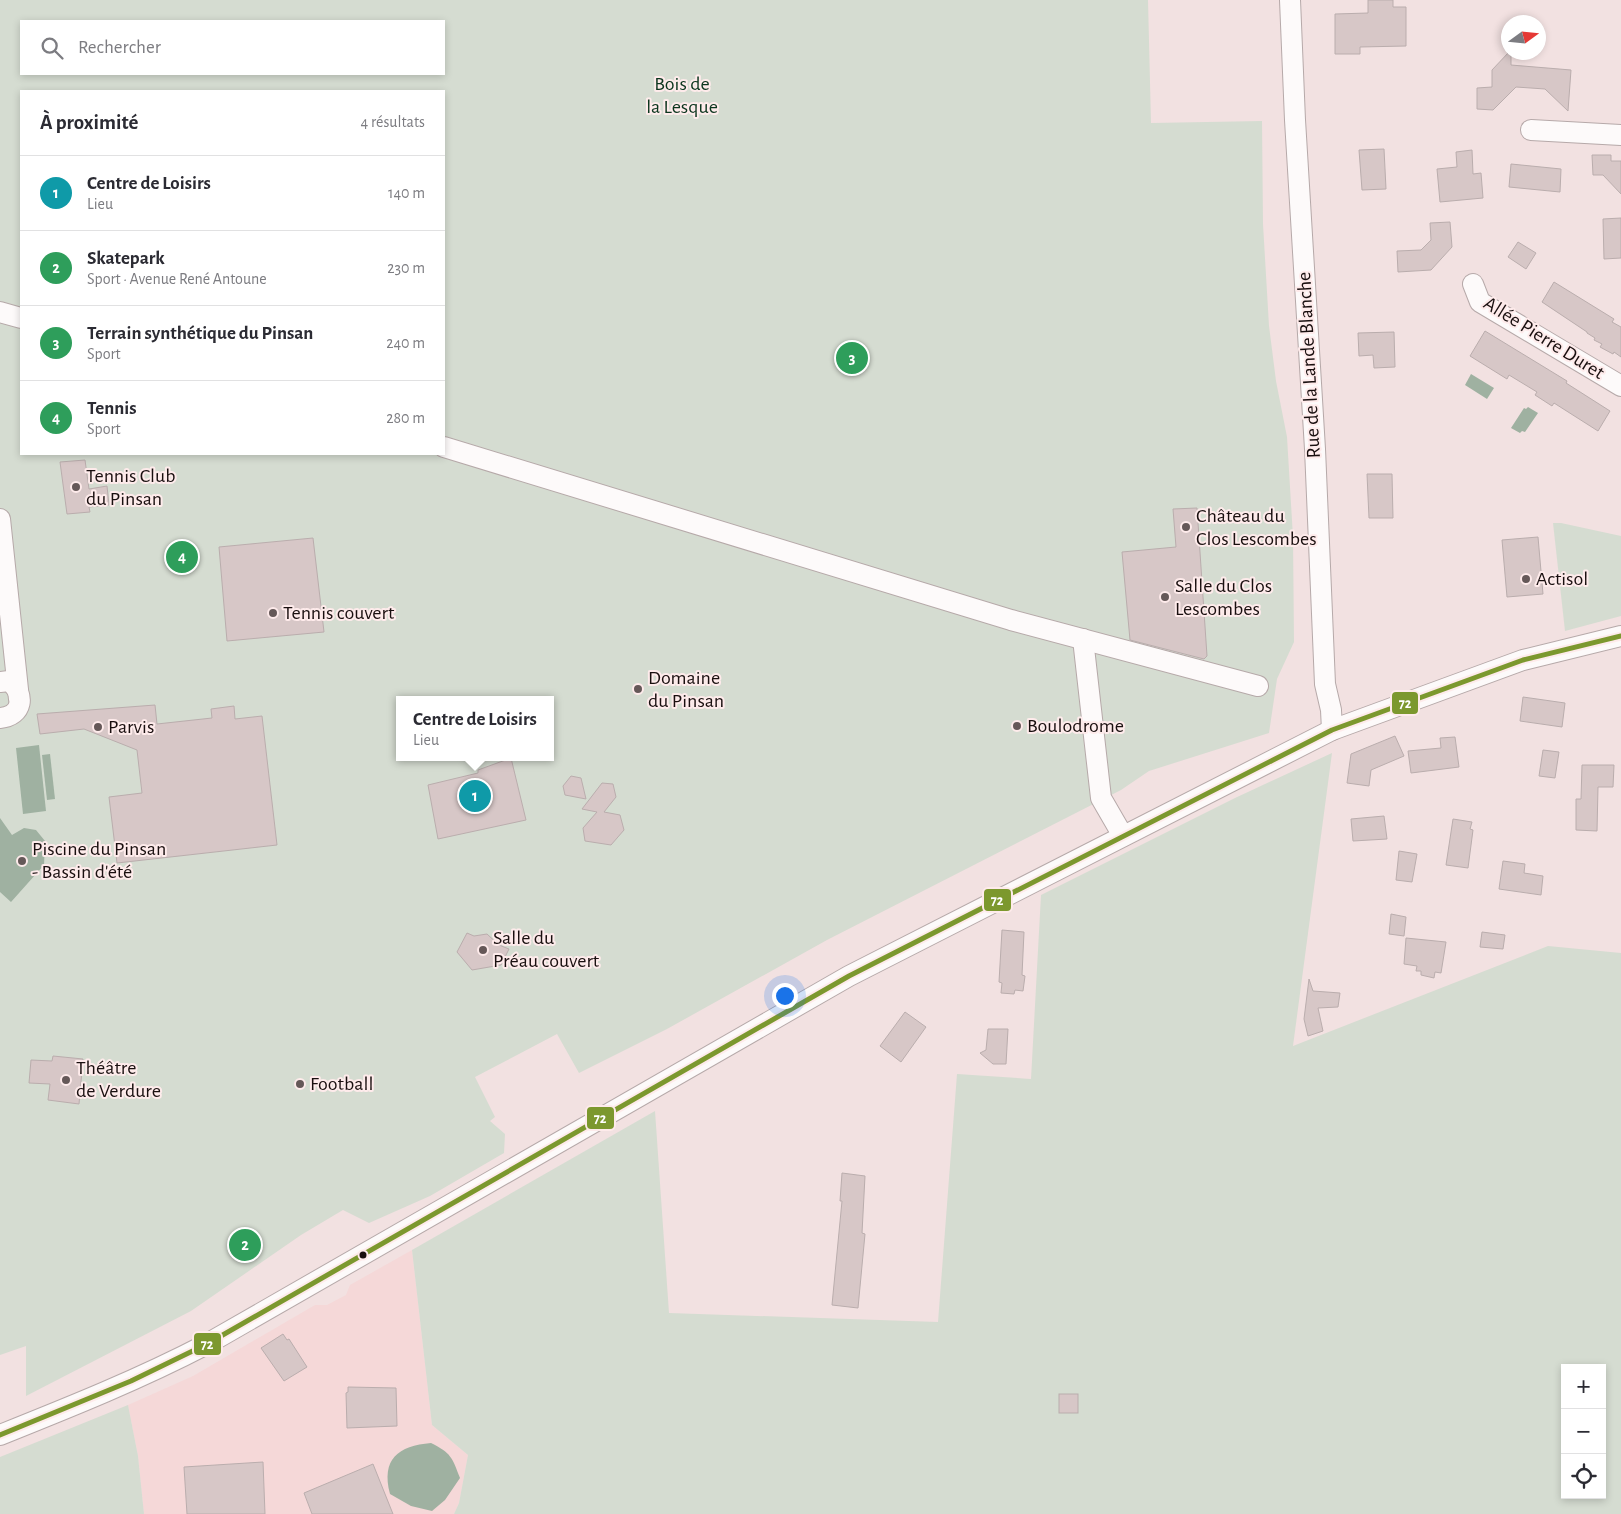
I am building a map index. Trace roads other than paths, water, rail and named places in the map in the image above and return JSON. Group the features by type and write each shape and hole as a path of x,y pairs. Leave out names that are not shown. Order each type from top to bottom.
{"street":[{"name":"Rue de la Lande Blanche","path":"1290,0 1295,120 1315,449 1325,684 1331,710 1332,730"},
{"path":"1531,130 1621,135"},
{"name":"Allée Pierre Duret","path":"1473,284 1480,302 1621,386"},
{"path":"445,447 1011,620 1258,686"},
{"path":"0,519 19,699 15,712 10,717 0,718"},
{"path":"0,1435 117,1387 207,1344 849,976 1332,730 1523,660 1621,636"},
{"path":"1083,639 1101,798 1124,836"},
{"path":"0,682 9,681 15,685 19,699"}],"place":[{"name":"Terrain synthétique du Pinsan","path":"852,358"},
{"name":"Tennis Club du Pinsan","path":"76,487"},
{"name":"Château du Clos Lescombes","path":"1186,527"},
{"name":"Tennis","path":"182,557"},
{"name":"Actisol","path":"1526,579"},
{"name":"Salle du Clos Lescombes","path":"1165,597"},
{"name":"Tennis couvert","path":"273,613"},
{"name":"Domaine du Pinsan","path":"638,689"},
{"name":"Boulodrome","path":"1017,726"},
{"name":"Parvis","path":"98,727"},
{"name":"Centre de Loisirs","path":"475,796"},
{"name":"Piscine du Pinsan - Bassin d'été","path":"22,861"},
{"name":"Salle du Préau couvert","path":"483,950"},
{"name":"Théâtre de Verdure","path":"66,1080"},
{"name":"Football","path":"300,1084"},
{"name":"Skatepark","path":"245,1245"}],"park label":[{"name":"Bois de la Lesque","path":"682,96"}]}
